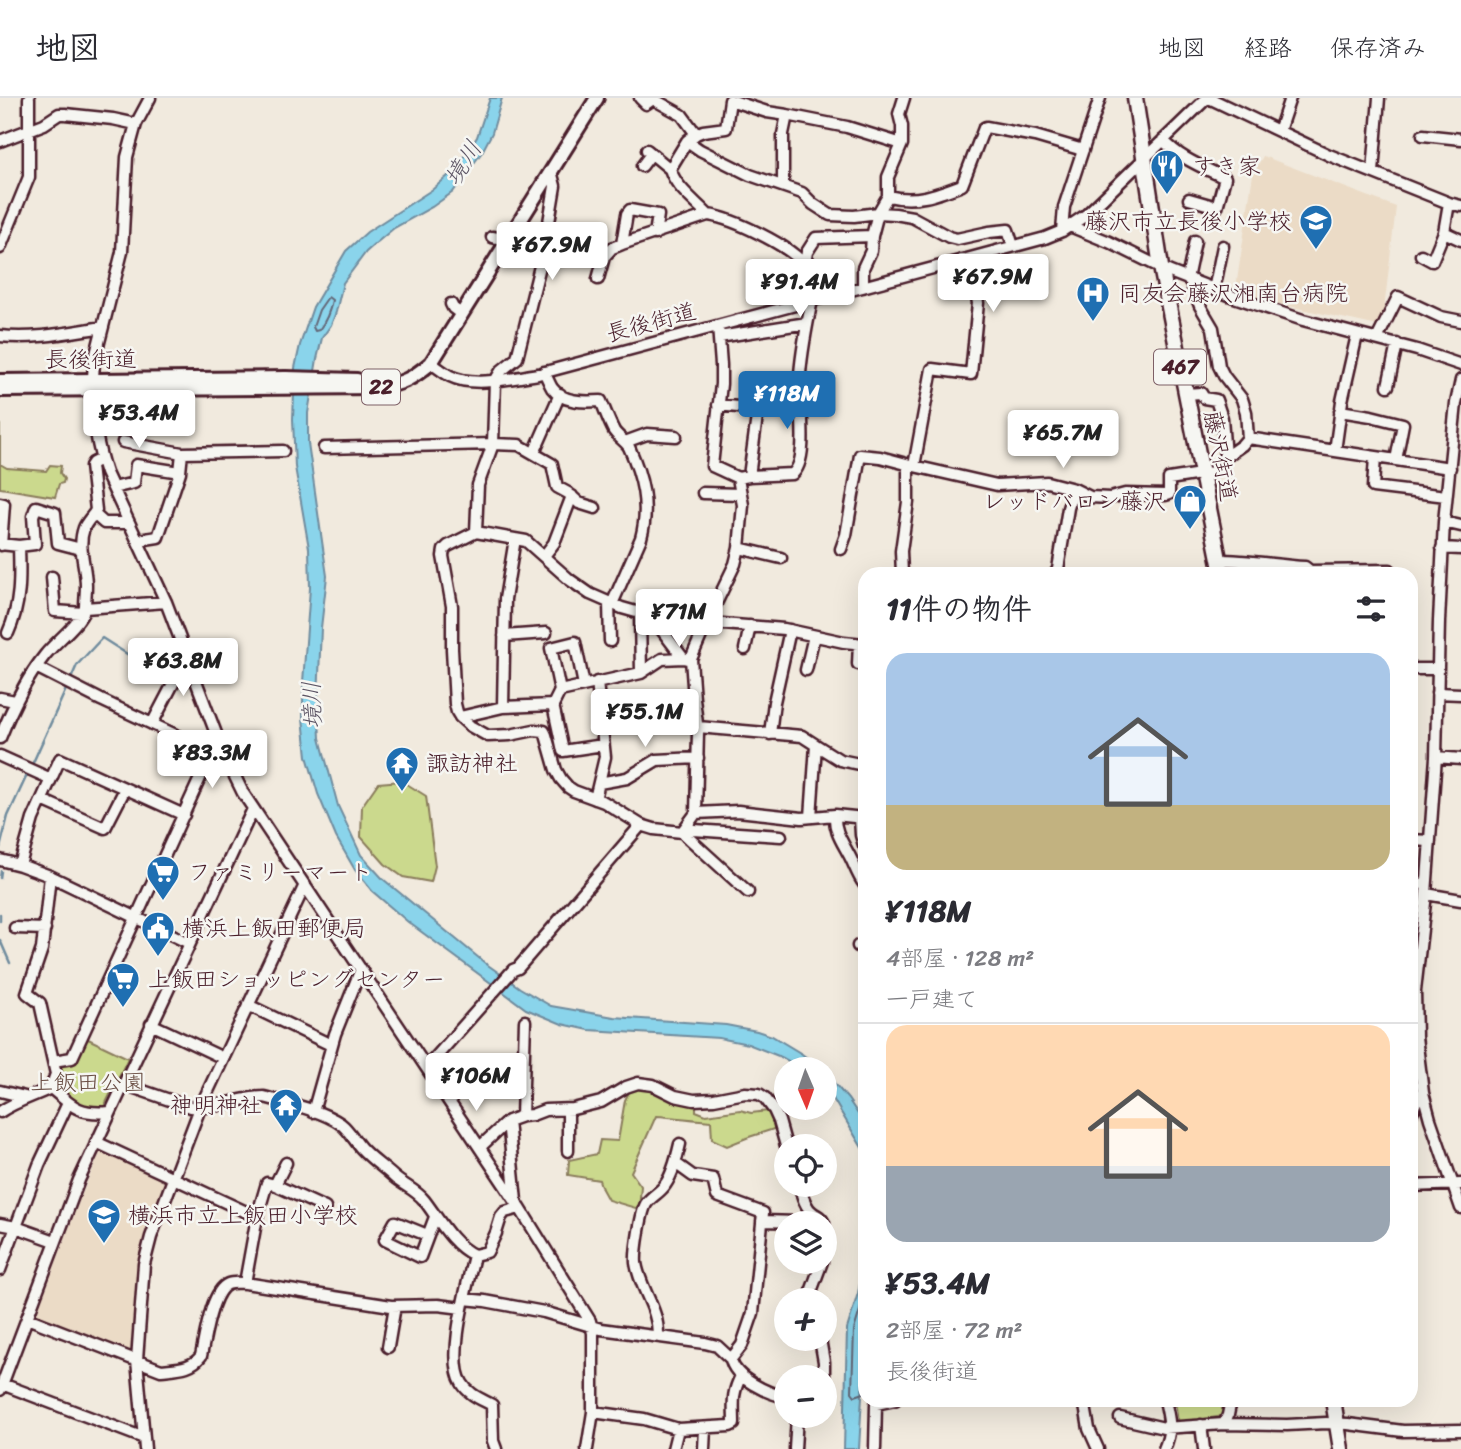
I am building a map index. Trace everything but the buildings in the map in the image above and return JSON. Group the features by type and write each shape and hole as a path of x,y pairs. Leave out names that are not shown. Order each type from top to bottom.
{"highway":[{"name":"藤沢街道","path":"1135,98 1161,267 1220,567"},
{"path":"1334,1407 1341,1449"}],"main road":[{"name":"22","path":"431,363 597,98"},
{"name":"長後街道","path":"0,381 93,385 325,383 387,380 410,374 431,363"},
{"name":"長後街道","path":"0,390 93,385"}],"street":[{"path":"0,248 29,177 29,98"},
{"path":"150,98 136,124 130,143 126,166 122,252 94,362 95,434 101,459 166,602 217,750 253,809 518,1205 588,1317 592,1327 593,1412 587,1449"},
{"path":"640,98 646,104 653,99 677,111 696,134"},
{"path":"863,287 863,268 871,250 878,213 888,196 888,177 902,144 899,114 904,98"},
{"path":"1100,98 1064,207 1066,229 1109,242 1188,279 1266,309 1397,344 1461,365"},
{"path":"1208,98 1329,155 1461,206"},
{"name":"長後街道","path":"431,363 461,379 495,381 544,372 718,332 814,299 1045,238 1066,229 1086,215 1208,98"},
{"path":"1279,131 1290,98"},
{"path":"1373,172 1379,98"},
{"path":"670,169 687,141 696,134 726,128 730,100 767,112 847,127 902,144"},
{"path":"0,141 44,124 59,114 113,118 136,124"},
{"path":"783,186 783,134 787,115"},
{"path":"888,196 909,200 962,185 986,127 1035,136 1083,150"},
{"path":"1423,135 1461,139"},
{"path":"1163,140 1189,161 1225,177 1217,207 1189,199"},
{"path":"687,141 750,175 802,193 830,215 878,213 912,217 957,239 1008,230 1013,246"},
{"path":"642,166 649,152 670,169 679,185 708,215"},
{"path":"475,532 478,485 493,444 495,381 501,371 517,358 545,246 555,186 551,171"},
{"path":"1421,255 1432,261 1444,232 1449,203"},
{"path":"622,244 630,210 658,215 655,234"},
{"path":"598,279 604,257 612,248 708,215 719,216 763,235 804,264 809,272 814,299 807,323 799,385 803,426 798,469 792,474 738,478 712,466 721,365 718,332 807,323"},
{"path":"1444,232 1461,240"},
{"path":"804,264 807,252 816,238 872,236"},
{"path":"492,237 604,257"},
{"path":"841,549 846,535 860,455 880,457 997,485 1047,482 1074,489 1090,497 1110,498 1125,494 1166,495 1169,494 1169,479 1213,472 1248,438 1246,412 1242,399 1219,366 1213,328 1188,279 1195,241"},
{"path":"1214,290 1223,246"},
{"path":"901,567 911,466 932,369 971,374 978,303 967,283 961,260"},
{"path":"1377,339 1398,297 1441,317 1461,321"},
{"path":"451,304 461,314"},
{"path":"0,337 57,334 103,327"},
{"path":"1335,451 1340,411 1357,335"},
{"path":"1388,386 1397,344"},
{"path":"544,372 554,390 568,399 581,402 601,401 615,432 627,444 641,481 646,505 644,527 611,603 610,641"},
{"path":"1418,952 1426,889 1436,757 1442,548 1456,403 1461,380"},
{"path":"1185,394 1201,393 1204,398 1216,400 1222,418 1226,457"},
{"path":"534,453 560,394"},
{"path":"718,405 758,409 749,476"},
{"path":"1340,411 1403,424 1396,460"},
{"path":"625,442 647,434 676,436"},
{"path":"1248,438 1450,468"},
{"path":"122,442 182,453 283,451"},
{"path":"324,448 519,445 552,464 557,487 579,503 596,508"},
{"path":"139,540 158,537 180,472 182,453"},
{"path":"1376,457 1373,488 1446,496"},
{"path":"0,738 15,701 36,667 82,616 86,585 81,549 84,527 96,510 90,466 101,459"},
{"path":"113,488 134,483 136,465 180,472"},
{"path":"687,659 707,622 739,548 743,514 738,478"},
{"path":"1058,567 1068,508 1074,489"},
{"path":"703,493 741,494"},
{"path":"544,556 554,543 572,496"},
{"path":"0,503 4,504 0,544 35,544 33,516 36,507 55,513 58,543 81,549"},
{"path":"94,514 104,523 129,523"},
{"path":"1444,522 1461,527"},
{"path":"781,836 694,830 682,832 642,825 618,810 574,791 561,779 544,731 488,736 470,726 460,717 455,704 452,606 444,550 475,532 527,541 570,580 590,594 640,614 790,630 858,643"},
{"path":"503,707 505,599 515,539"},
{"path":"8,633 16,613 20,589 19,546"},
{"path":"739,548 781,558"},
{"path":"1442,548 1461,549"},
{"path":"1220,567 1240,560 1286,567"},
{"path":"52,577 55,611 166,602"},
{"path":"640,614 641,673"},
{"path":"652,617 687,659 698,727 696,813 682,832"},
{"path":"745,649 750,626"},
{"path":"770,734 774,702 790,630"},
{"path":"504,636 546,633"},
{"path":"806,670 814,636"},
{"path":"584,685 575,642 551,648 560,691 553,705 563,751 603,746"},
{"path":"152,724 187,657"},
{"path":"560,691 641,673 662,659 687,659"},
{"path":"36,667 152,724 217,750"},
{"path":"1418,669 1438,669"},
{"path":"595,799 605,757 597,681"},
{"path":"1437,693 1461,694"},
{"path":"0,698 15,701"},
{"path":"460,717 503,707 553,705"},
{"path":"698,727 802,736 840,760 858,764"},
{"path":"811,817 816,745"},
{"path":"53,1061 72,1058 217,750"},
{"path":"0,756 51,779"},
{"path":"1436,757 1461,759"},
{"path":"598,783 627,778 657,760 698,758"},
{"path":"20,865 33,819 60,759 184,816"},
{"path":"42,800 104,828 125,789"},
{"path":"253,809 79,1180 1,1387 143,1445 137,1360 144,1264 151,1237 200,1108 305,885"},
{"path":"696,813 738,811 802,818 835,815 858,818"},
{"path":"835,815 834,824 858,872"},
{"path":"427,1067 513,970 518,968 642,825"},
{"path":"682,832 747,892"},
{"path":"1418,840 1430,841"},
{"path":"0,860 50,876 189,943"},
{"path":"0,1112 25,1097 51,1088 55,1074 40,1003 27,993 39,960 50,876"},
{"path":"1418,886 1461,900"},
{"path":"16,928 45,929"},
{"path":"313,1112 331,1045 361,970"},
{"path":"248,1005 331,1045"},
{"path":"522,1116 525,1021"},
{"path":"151,1024 223,1058"},
{"path":"1418,1065 1430,1119 1457,1184 1461,1208"},
{"path":"480,1147 508,1121 545,1110 568,1110 601,1102 638,1083 653,1084 675,1096 694,1100 753,1093 765,1098 774,1110 783,1134"},
{"path":"123,1084 190,1107 200,1108 264,1097 332,1119 345,1127 361,1148 397,1180 423,1198 435,1217 464,1249 474,1255 487,1252 501,1217 518,1205"},
{"path":"51,1088 68,1103 87,1113 110,1112"},
{"path":"0,1091 25,1097"},
{"path":"1418,1098 1423,1093"},
{"path":"0,1270 39,1166 68,1103"},
{"path":"568,1110 568,1151"},
{"path":"508,1121 518,1205"},
{"path":"96,1142 257,1217"},
{"path":"658,1336 659,1326 654,1307 636,1265 636,1250 645,1206 665,1187 681,1144"},
{"path":"275,1185 286,1163"},
{"path":"675,1163 693,1176 713,1179 717,1196 763,1213 750,1324 742,1345 731,1359"},
{"path":"245,1283 257,1217 267,1184 326,1208"},
{"path":"1418,1186 1457,1184"},
{"path":"427,1235 435,1217"},
{"path":"762,1221 774,1221"},
{"path":"0,1224 55,1241"},
{"path":"474,1255 463,1303 456,1364 458,1376 469,1392 492,1405 493,1441 496,1449"},
{"path":"27,1318 162,1370 184,1368 201,1356 214,1300 227,1284 245,1283 395,1306 485,1301 544,1312 592,1327 717,1346 731,1359 732,1367 741,1376 774,1393"},
{"path":"388,1347 395,1306"},
{"path":"593,1412 644,1419 678,1429 730,1426 734,1424 735,1387 741,1376"},
{"path":"875,1449 876,1407"},
{"path":"1085,1407 1089,1429 1098,1449"},
{"path":"1164,1449 1170,1437 1166,1407"},
{"path":"1224,1424 1230,1407"},
{"path":"1120,1418 1170,1427 1337,1423 1403,1431 1461,1430"},
{"path":"1201,1425 1204,1449"},
{"path":"704,1449 705,1428"},
{"path":"795,1449 796,1428"},
{"path":"673,1449 678,1429"}],"shaded area":[{"name":"藤沢市立長後小学校","path":"1263,156 1396,207 1382,327 1235,294 1253,174"},
{"name":"横浜市立上飯田小学校","path":"104,1151 167,1183 140,1263 133,1350 130,1351 38,1316 37,1313 80,1199 100,1153"}],"green space":[{"path":"0,464 7,468 46,471 50,465 61,466 63,483 59,484 55,497 0,488"},
{"path":"402,781 426,796 435,866 431,882 403,877 385,864 361,837 362,806 378,783"},
{"name":"上飯田公園","path":"86,1038 128,1058 102,1111 83,1108 55,1088 60,1063"},
{"path":"641,1086 696,1106 696,1111 706,1115 740,1110 751,1113 768,1111 777,1128 727,1146 712,1139 711,1121 656,1116 631,1172 641,1186 639,1209 608,1200 599,1180 568,1175 569,1160 597,1154 600,1140 618,1141 625,1100 630,1090"},
{"path":"1176,1407 1223,1407 1224,1416 1178,1423"}],"water":[{"name":"境川","path":"490,98 502,98 492,133 482,152 453,192 394,228 366,252 343,283 336,312 322,338 317,359 308,413 308,443 327,576 321,628 318,699 320,738 338,806 361,855 383,879 485,963 551,1006 614,1017 726,1025 757,1031 772,1036 806,1057 781,1057 748,1044 719,1038 589,1030 562,1024 526,1009 408,922 372,891 355,870 336,837 318,794 307,756 303,718 310,588 309,548 295,467 293,419 295,368 300,345 313,307 346,251 367,232 433,189 449,175 477,137"},
{"path":"837,1086 858,1114 858,1141 837,1105"},
{"path":"858,1293 858,1407 861,1407 859,1449 844,1449 847,1329"}],"waterway":[{"path":"70,681 77,665 102,638 149,668 177,662"},
{"path":"31,767 67,687"},
{"path":"0,848 8,816 28,773"},
{"path":"0,878 1,871"},
{"path":"0,914 0,921"},
{"path":"0,940 10,963"}],"place":[{"name":"すき家","path":"1167,196"},
{"name":"藤沢市立長後小学校","path":"1316,251"},
{"name":"同友会藤沢湘南台病院","path":"1093,323"},
{"name":"レッドバロン藤沢","path":"1190,531"},
{"name":"諏訪神社","path":"402,793"},
{"name":"ファミリーマート","path":"163,902"},
{"name":"横浜上飯田郵便局","path":"158,958"},
{"name":"上飯田ショッピングセンター","path":"123,1009"},
{"name":"神明神社","path":"286,1135"},
{"name":"横浜市立上飯田小学校","path":"104,1245"}]}
